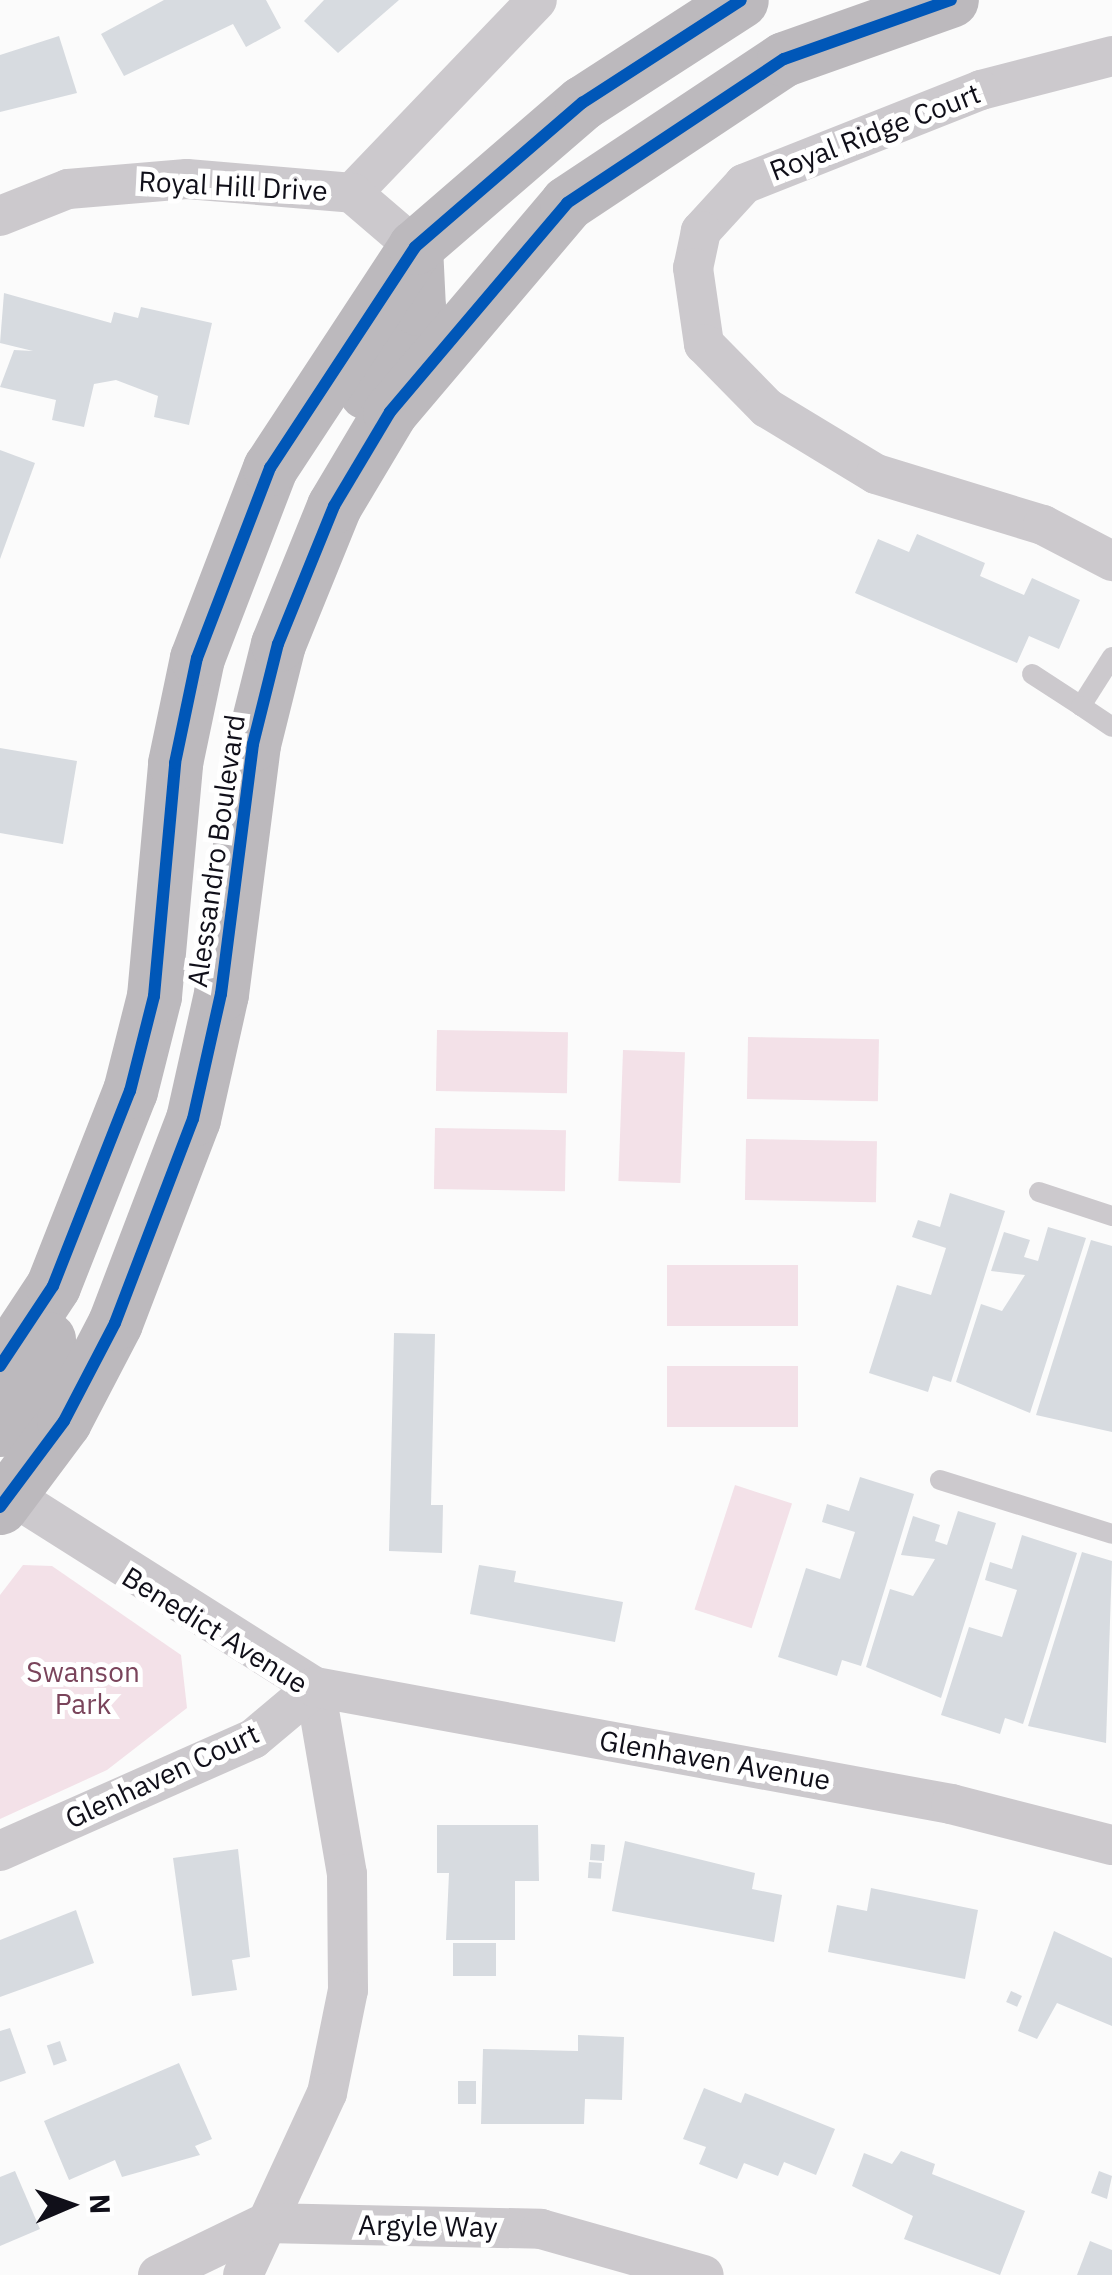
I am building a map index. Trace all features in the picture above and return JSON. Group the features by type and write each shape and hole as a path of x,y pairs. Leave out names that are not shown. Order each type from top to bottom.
{"main road":[{"name":"Alessandro Boulevard","path":"0,1366 52,1286 104,1168 154,996 176,763 198,658 270,468 414,247 582,103 741,0"},
{"name":"Alessandro Boulevard","path":"3,1495 64,1421 115,1323 193,1119 221,994 253,744 278,644 334,506 422,369 567,202 784,58 951,0"},
{"path":"334,506 364,396 418,308 414,247 458,240 508,215 564,165 682,88 742,84"},
{"path":"0,1429 91,1263 104,1168"}],"street":[{"name":"Royal Hill Drive","path":"352,193 537,0"},
{"name":"Royal Ridge Court","path":"1112,56 981,90 744,184 700,231 693,268 704,344 766,408 876,474 1042,525 1112,561"},
{"name":"Royal Hill Drive","path":"0,216 68,190 137,178 352,193 414,247"},
{"name":"Benedict Avenue","path":"3,1495 314,1687 347,1874 348,1990 327,2093 242,2275"},
{"name":"Glenhaven Avenue","path":"314,1687 951,1804 1110,1838"},
{"name":"Glenhaven Court","path":"0,1851 253,1740 314,1687"},
{"name":"Argyle Way","path":"158,2275 266,2223 541,2229 704,2275"}],"lane":[{"path":"1081,706 1112,657"},
{"path":"1032,674 1112,727"},
{"path":"1039,1192 1112,1216"},
{"path":"940,1480 1112,1534"}],"green space":[{"path":"437,1030 568,1032 567,1093 436,1091"},
{"path":"748,1037 879,1039 878,1101 747,1099"},
{"path":"623,1050 685,1052 680,1183 618,1181"},
{"path":"435,1128 566,1130 565,1191 434,1189"},
{"path":"746,1139 877,1141 876,1202 745,1200"},
{"path":"667,1265 798,1265 798,1326 667,1326"},
{"path":"667,1366 798,1366 798,1427 667,1427"},
{"path":"735,1485 792,1504 752,1628 695,1610"},
{"name":"Swanson Park","path":"23,1565 52,1566 181,1655 187,1708 107,1770 0,1819 0,1595"}],"building":[{"path":"164,0 266,0 281,28 246,47 233,24 124,76 101,34"},
{"path":"324,0 399,0 338,53 304,21"},
{"path":"59,36 77,93 0,112 0,55"},
{"path":"4,293 111,323 114,312 138,318 141,307 212,323 189,425 154,417 158,396 116,380 94,384 84,427 52,420 56,400 0,387 14,350 33,351 0,343"},
{"path":"0,450 35,463 0,559"},
{"path":"917,534 985,563 980,576 1024,595 1032,578 1080,600 1059,649 1029,636 1017,663 855,593 878,539 909,552"},
{"path":"0,748 77,761 63,844 0,833"},
{"path":"950,1193 1005,1211 951,1382 933,1376 928,1392 869,1373 897,1285 931,1295 946,1248 912,1237 918,1220 940,1227"},
{"path":"1048,1227 1086,1238 1030,1413 956,1382 981,1304 1002,1311 1025,1275 991,1271 1004,1232 1030,1240 1024,1257 1038,1261"},
{"path":"1091,1240 1112,1246 1112,1432 1036,1415"},
{"path":"394,1333 435,1334 431,1505 443,1505 442,1553 389,1551"},
{"path":"860,1477 914,1494 861,1666 842,1660 837,1676 778,1657 806,1568 840,1579 855,1532 822,1522 827,1504 849,1511"},
{"path":"958,1511 996,1523 941,1698 866,1667 890,1589 913,1596 935,1559 901,1555 913,1516 940,1525 935,1541 947,1545"},
{"path":"1022,1535 1077,1553 1023,1724 1005,1718 1000,1734 941,1715 969,1627 1002,1637 1017,1590 985,1580 990,1562 1012,1569"},
{"path":"1082,1552 1112,1561 1106,1743 1028,1726"},
{"path":"479,1565 516,1571 514,1582 623,1602 615,1642 470,1614"},
{"path":"437,1825 538,1825 539,1881 515,1881 515,1940 446,1940 449,1873 437,1873"},
{"path":"625,1841 755,1873 752,1889 782,1895 774,1942 612,1911"},
{"path":"591,1844 605,1845 604,1861 590,1860"},
{"path":"238,1849 250,1957 232,1960 237,1990 192,1996 173,1858"},
{"path":"589,1862 602,1863 601,1879 588,1878"},
{"path":"871,1888 978,1910 965,1979 828,1952 837,1905 867,1911"},
{"path":"76,1910 94,1963 0,1997 0,1940"},
{"path":"1054,1931 1112,1958 1112,2026 1057,2003 1037,2039 1018,2031"},
{"path":"453,1943 496,1943 496,1976 453,1976"},
{"path":"1011,1991 1022,1996 1017,2007 1006,2002"},
{"path":"10,2028 26,2073 0,2082 0,2031"},
{"path":"578,2035 624,2037 622,2100 585,2099 584,2124 481,2124 483,2049 578,2051"},
{"path":"60,2041 67,2061 54,2065 47,2046"},
{"path":"179,2063 212,2139 195,2146 200,2155 122,2177 115,2160 69,2180 44,2121"},
{"path":"458,2081 476,2081 476,2104 458,2104"},
{"path":"704,2088 741,2103 745,2093 835,2129 816,2175 784,2162 778,2176 744,2163 737,2179 699,2164 706,2147 683,2139"},
{"path":"901,2151 935,2164 932,2174 1025,2211 1000,2275 904,2239 913,2216 852,2186 864,2153 892,2164"},
{"path":"15,2171 40,2229 0,2246 0,2177"},
{"path":"1099,2171 1112,2176 1107,2199 1091,2193"},
{"path":"1090,2241 1112,2250 1112,2275 1077,2275"}],"cycle path":[{"path":"0,1366 53,1286 130,1091 154,996 175,763 197,658 270,468 415,247 582,103 741,0"},
{"path":"0,1507 64,1421 115,1323 193,1119 221,994 253,744 278,644 334,506 390,412 567,203 784,59 951,0"}]}
